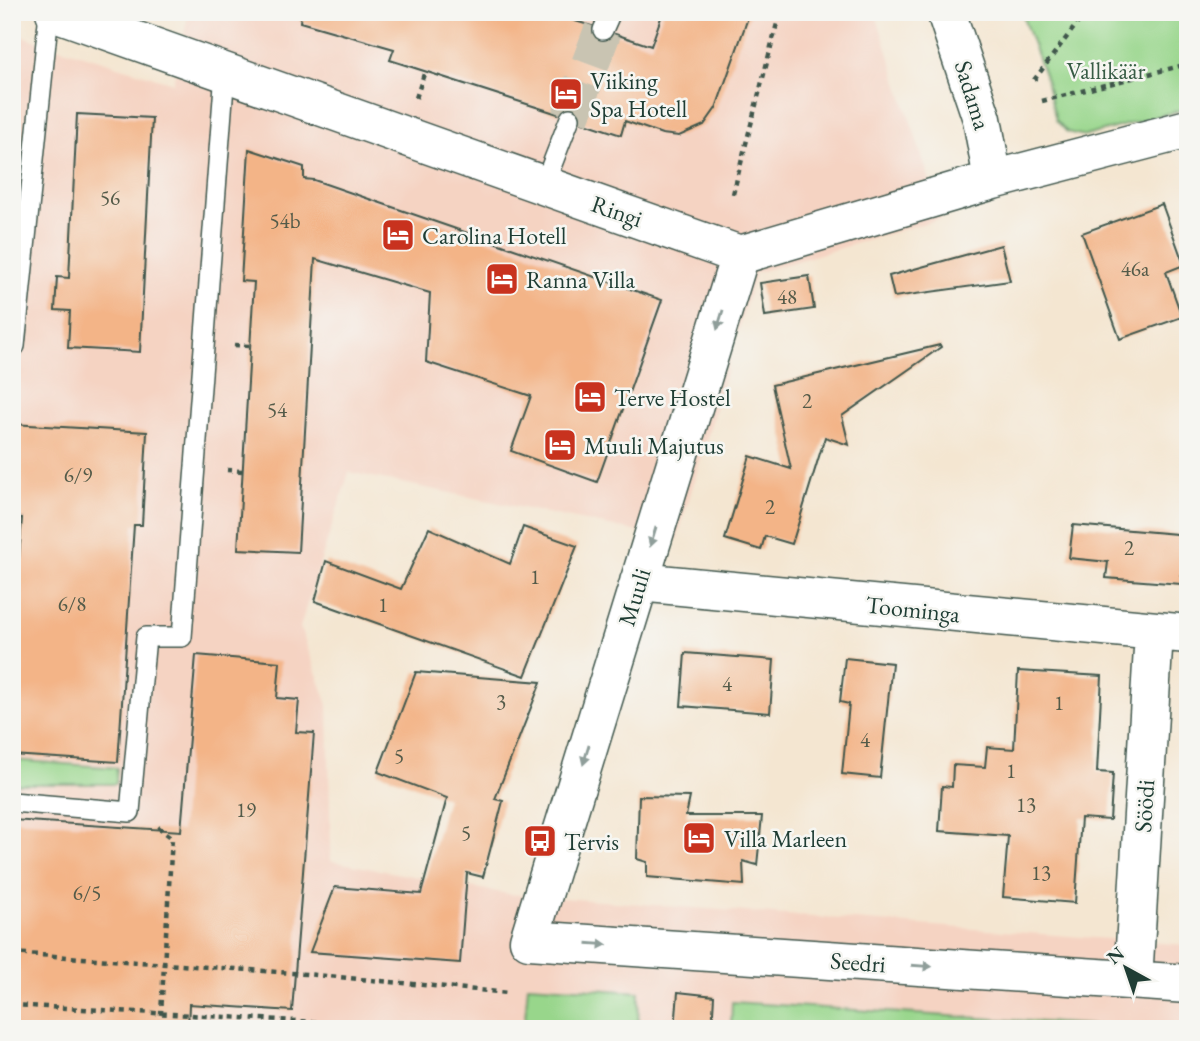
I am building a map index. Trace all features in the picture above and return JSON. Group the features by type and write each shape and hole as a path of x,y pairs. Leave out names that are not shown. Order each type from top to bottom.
{"street":[{"name":"Ringi","path":"55,12 740,255"},
{"name":"Sadama","path":"946,12 982,119 993,180"},
{"path":"740,255 993,180 1188,129"},
{"name":"Muuli","path":"529,940 740,255"},
{"name":"Toominga","path":"639,582 1171,633"},
{"name":"Söödi","path":"1133,980 1171,633"},
{"name":"Seedri","path":"529,940 1188,984"}],"lane":[{"path":"15,346 49,12"},
{"path":"12,802 130,812 146,637 182,638 225,72"},
{"path":"544,185 569,118"}],"path":[{"path":"733,194 780,12"},
{"path":"1034,80 1086,12"},
{"path":"1042,102 1188,64"},
{"path":"415,99 425,71"},
{"path":"131,808 172,838 160,1029"},
{"path":"12,953 306,974 509,993"},
{"path":"12,1005 439,1029"}],"shaded area":[{"path":"189,12 875,12 942,218 755,273 677,540 349,472 300,627 328,705 331,861 508,894 1188,945 1188,1029 12,1029 12,33 173,83"}],"green space":[{"name":"Vallikäär","path":"1021,12 1188,12 1188,108 1085,136 1067,132 1056,120 1047,83"},
{"path":"12,760 117,768 116,784 13,784"},
{"path":"528,985 639,992 638,1029 524,1029"},
{"path":"732,1002 1150,1029 731,1029"}],"building":[{"name":"Viiking Spa Hotell","path":"301,12 574,12 572,20 592,26 593,37 599,41 610,40 615,34 651,46 663,12 750,12 716,108 704,125 679,136 662,134 625,121 621,135 582,122 580,111 574,106 563,108 558,114 390,60 394,49 300,22"},
{"path":"77,114 152,118 140,352 68,348 70,311 55,310 57,277 69,278"},
{"path":"249,149 304,167 304,179 314,180 662,300 597,482 511,451 531,396 426,362 430,293 315,259 298,552 238,549 254,282 241,281"},
{"path":"1162,204 1184,265 1166,272 1182,317 1120,339 1082,233"},
{"path":"1001,245 1010,281 894,297 889,276"},
{"path":"809,276 814,309 765,316 760,283"},
{"path":"940,345 941,347 842,416 849,445 825,437 792,544 765,536 761,550 725,539 750,456 791,469 772,385"},
{"path":"12,424 147,432 142,525 134,525 118,762 12,755 12,655 22,518 12,517"},
{"path":"1073,525 1188,535 1188,569 1182,569 1181,584 1106,578 1108,562 1069,558"},
{"path":"523,527 577,546 525,676 315,601 326,561 401,589 429,528 510,564"},
{"path":"685,653 774,660 770,713 681,706"},
{"path":"196,655 280,662 277,698 299,700 296,732 314,733 292,1011 189,1004 188,1029 12,1029 12,820 181,831"},
{"path":"845,658 892,663 880,778 842,774 849,704 840,702"},
{"path":"1018,671 1102,676 1097,772 1113,773 1110,820 1081,818 1075,903 1003,897 1008,836 939,831 942,786 952,787 953,765 985,767 987,747 1014,749"},
{"path":"416,672 541,682 495,799 503,801 483,877 467,873 460,963 310,952 335,887 421,894 447,798 378,772"},
{"name":"Villa Marleen","path":"639,796 690,797 686,816 762,816 757,865 743,861 744,885 647,877 647,862 637,859"},
{"path":"678,992 714,996 712,1029 675,1029"}],"tunnel":[{"path":"570,118 603,30"}],"place":[{"name":"Viiking Spa Hotell","path":"566,94"},
{"name":"Carolina Hotell","path":"398,235"},
{"name":"Ranna Villa","path":"502,279"},
{"name":"Terve Hostel","path":"590,397"},
{"name":"Muuli Majutus","path":"560,445"},
{"name":"Villa Marleen","path":"699,838"},
{"name":"Tervis","path":"540,841"}]}
